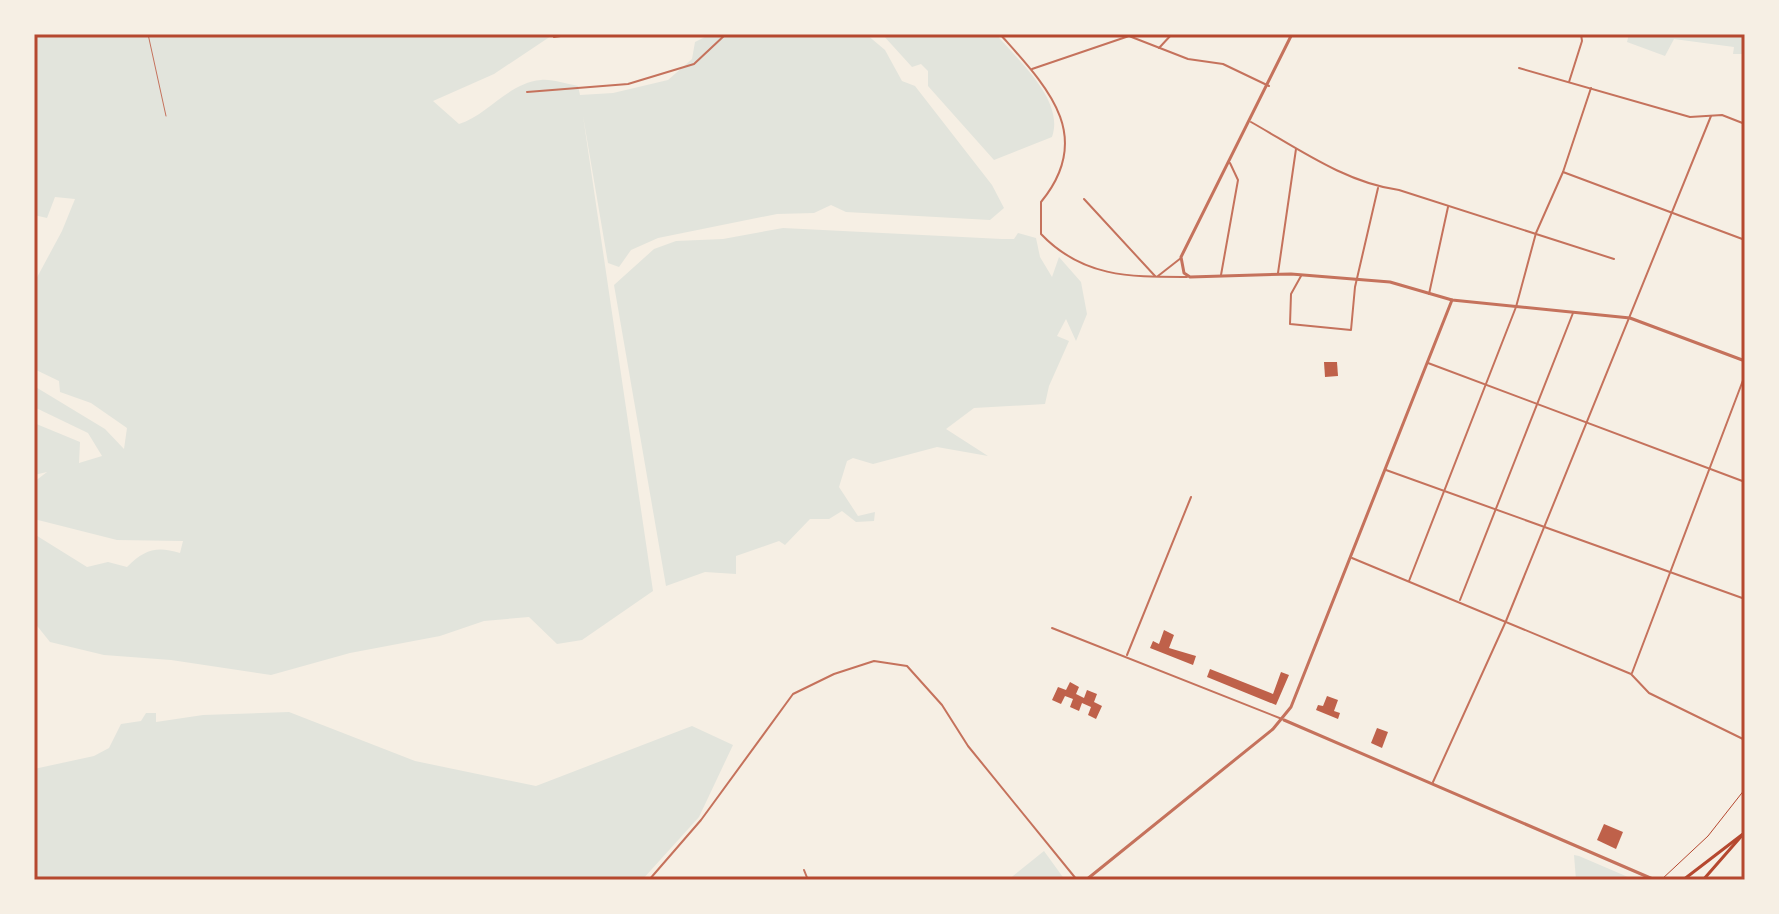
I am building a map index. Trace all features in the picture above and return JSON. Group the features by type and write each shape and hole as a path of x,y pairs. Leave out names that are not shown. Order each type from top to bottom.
{"main road":[{"path":"1683,880 1744,834"},
{"path":"1703,880 1744,834"}],"street":[{"path":"554,37 574,34"},
{"path":"527,92 628,84 694,64 726,34"},
{"path":"1007,34 1002,36 1055,101 1062,115 1064,135 1057,183 1041,202 1041,234 1051,244 1105,274 1156,277 1277,274 1390,282 1452,300 1630,318 1745,361"},
{"path":"1158,49 1172,34"},
{"path":"1156,277 1181,257 1269,86 1292,34"},
{"path":"1569,82 1582,41 1581,34"},
{"path":"1030,69 1129,36 1188,59 1223,64 1269,86"},
{"path":"1519,68 1690,117 1722,115 1745,124"},
{"path":"1409,581 1516,307 1536,233 1563,172 1591,88"},
{"path":"1433,782 1506,621 1711,116"},
{"path":"1251,122 1378,187 1614,259"},
{"path":"1277,274 1296,147"},
{"path":"1221,276 1238,180 1230,163"},
{"path":"1563,172 1745,240"},
{"path":"1301,276 1291,294 1290,324 1351,330 1378,187"},
{"path":"1084,199 1127,250 1156,277"},
{"path":"1429,294 1448,206"},
{"path":"1181,257 1181,269 1190,277"},
{"path":"1086,880 1283,719 1296,697 1452,300"},
{"path":"1460,601 1573,313"},
{"path":"1426,363 1745,482"},
{"path":"1631,674 1745,375"},
{"path":"1386,470 1745,599"},
{"path":"1126,657 1191,497"},
{"path":"1351,558 1631,674 1649,693 1745,740"},
{"path":"1052,628 1283,719 1655,880"},
{"path":"649,880 701,820 793,694 834,674 874,661 907,666 942,705 968,746 1077,880"},
{"path":"804,870 808,880"}],"lane":[{"path":"148,34 166,116"}],"path":[{"path":"1661,880 1708,836 1745,789"}],"shaded area":[{"path":"34,34 554,34 494,74 433,101 459,124 529,82 545,80 578,86 580,95 613,93 668,80 692,59 695,42 711,34 866,34 885,50 902,81 915,86 992,185 1004,208 990,220 846,212 831,205 814,213 777,214 658,238 631,250 619,267 608,263 583,116 653,591 582,640 557,644 529,617 484,621 440,636 350,653 271,675 171,660 104,655 50,642 34,622 34,534 87,567 108,562 127,567 140,556 158,550 180,553 183,541 117,540 34,519 34,482 47,472 34,475 34,423 80,442 79,463 102,456 88,433 34,407 34,386 105,429 124,449 127,428 91,403 60,392 59,381 34,369 34,283 75,199 55,197 47,218 34,215"},
{"path":"882,34 996,34 1046,95 1054,123 1052,137 994,160 928,86 928,71 921,64 912,67"},
{"path":"1629,34 1745,34 1745,54 1733,54 1734,47 1674,39 1665,56 1627,42"},
{"path":"783,228 1002,239 1014,239 1018,233 1036,238 1040,257 1052,277 1059,257 1081,282 1087,314 1076,341 1066,319 1057,336 1069,341 1049,386 1045,404 974,408 946,429 988,456 937,447 873,464 853,458 847,461 839,487 858,516 875,512 874,521 856,522 842,511 829,519 810,519 785,545 779,541 736,556 736,574 705,572 666,586 614,285 654,249 676,241 723,239"},
{"path":"289,712 415,761 536,786 692,726 733,745 699,817 642,880 34,880 34,769 94,756 109,748 121,724 141,721 146,713 156,713 156,722 203,715"},
{"path":"1044,851 1065,880 1008,880"},
{"path":"1574,855 1579,856 1635,880 1576,880"}],"building":[{"path":"1324,362 1337,362 1338,376 1325,377"},
{"path":"1164,630 1174,635 1169,648 1196,656 1193,665 1150,648 1153,641 1159,644"},
{"path":"1210,669 1273,694 1281,672 1289,675 1276,705 1207,677"},
{"path":"1070,682 1079,687 1076,694 1084,698 1087,690 1097,694 1094,702 1102,706 1096,719 1088,715 1091,707 1082,703 1079,711 1070,707 1073,699 1065,696 1061,704 1052,700 1058,687 1066,690"},
{"path":"1327,696 1338,700 1334,711 1340,713 1338,719 1316,710 1318,705 1323,706"},
{"path":"1377,728 1388,732 1382,748 1371,743"},
{"path":"1604,824 1623,832 1616,849 1597,840"}]}
